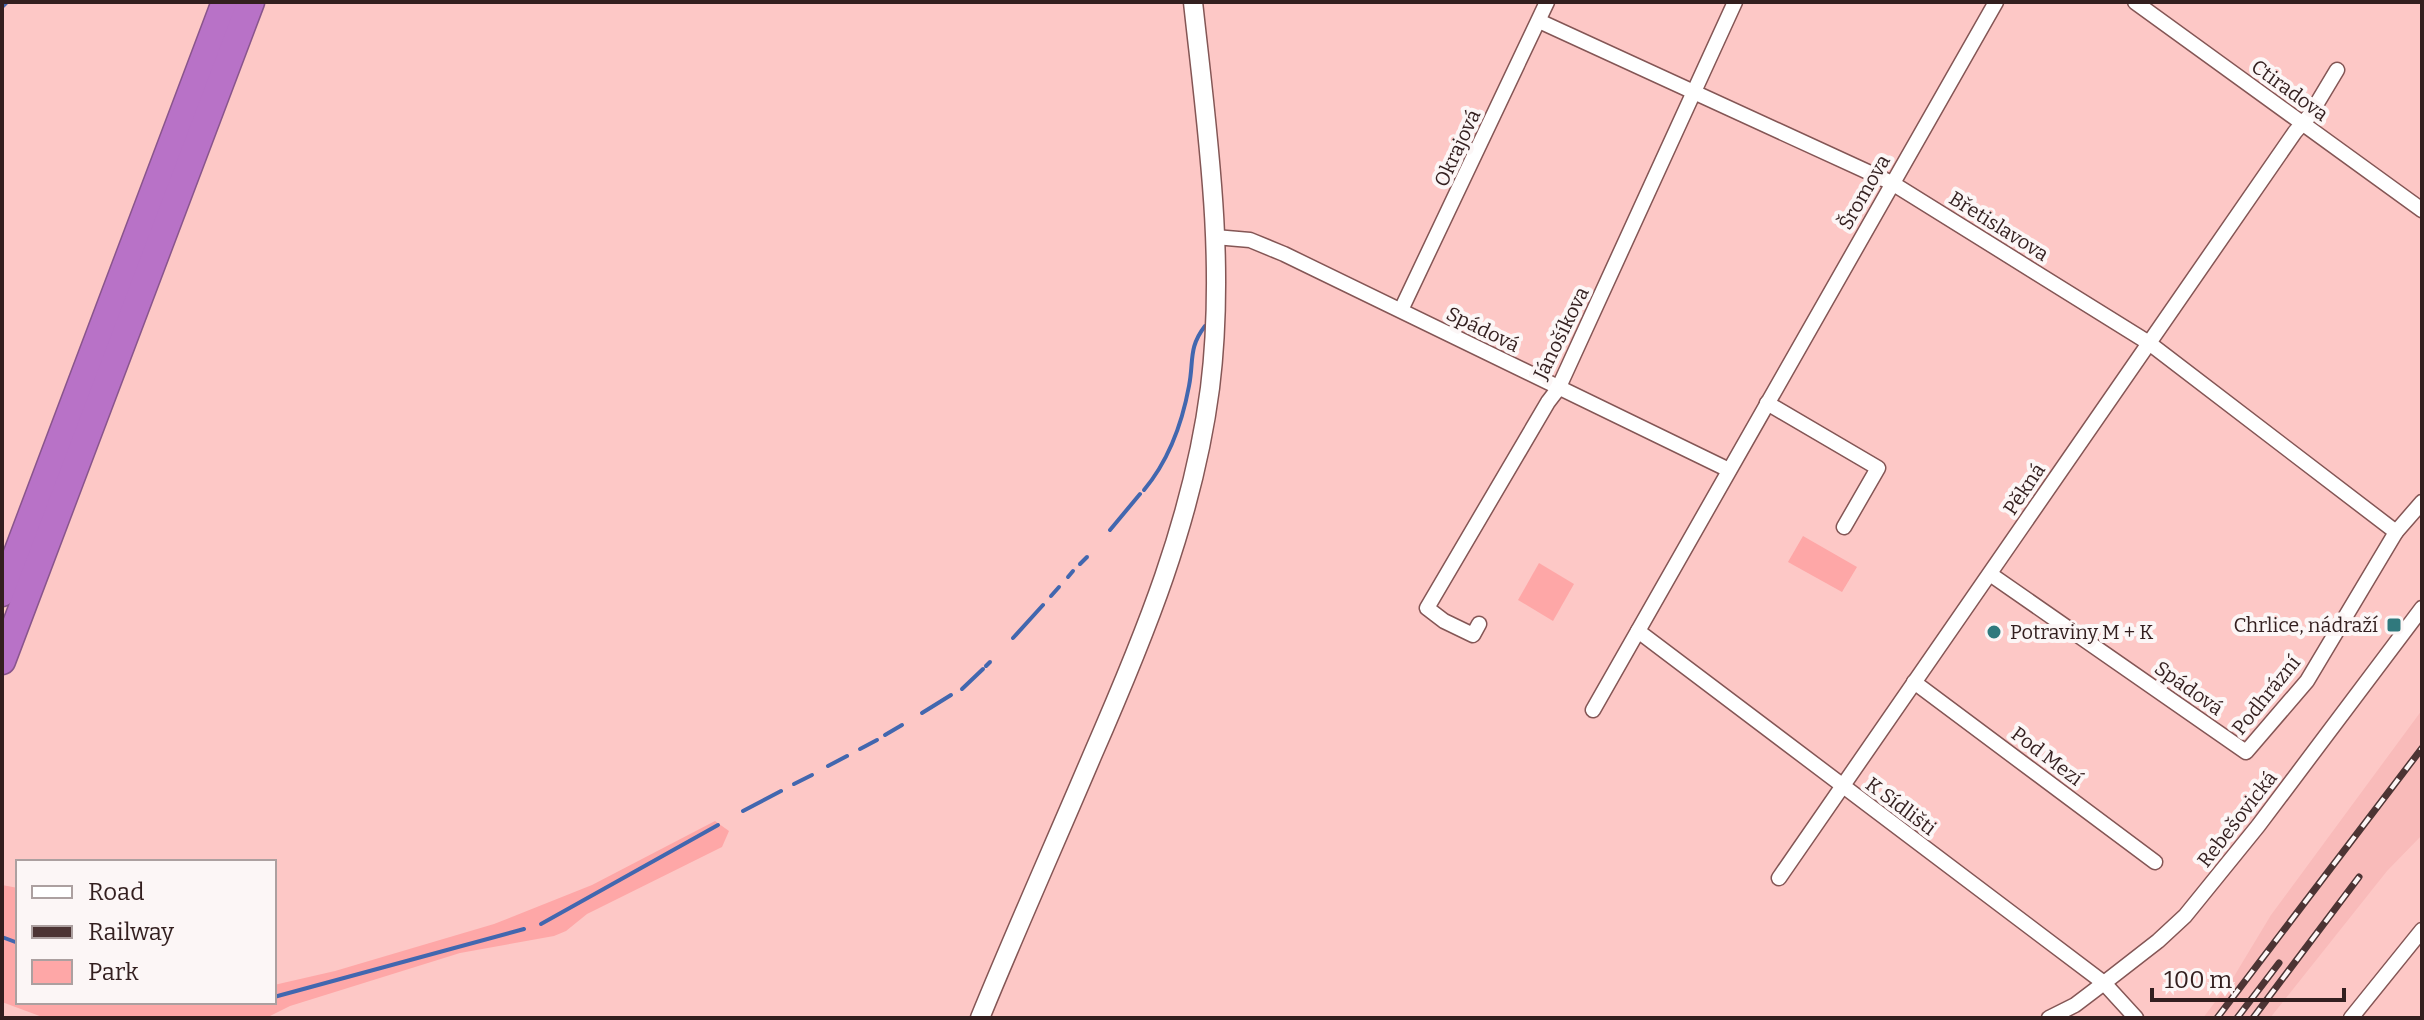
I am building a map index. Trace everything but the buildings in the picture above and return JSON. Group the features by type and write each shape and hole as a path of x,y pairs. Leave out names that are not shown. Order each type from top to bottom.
{"highway":[{"path":"2,593 225,2"},
{"path":"2,661 251,2"}],"street":[{"path":"980,1018 1135,657 1173,555 1197,465 1210,388 1217,276 1210,154 1193,2"},
{"name":"Okrajová","path":"1401,310 1547,2"},
{"name":"Jánošíkova","path":"1479,624 1473,635 1444,621 1427,608 1558,389 1735,2"},
{"name":"Šromova","path":"1593,710 1996,2"},
{"name":"Ctiradova","path":"2135,2 2422,210"},
{"name":"Břetislavova","path":"1539,21 1892,183 2149,343 2396,532"},
{"name":"Pěkná","path":"1779,878 2337,70"},
{"name":"Spádová","path":"1215,237 1250,240 1267,246 1729,470"},
{"path":"1767,403 1878,468 1844,527"},
{"name":"Podhrázní","path":"2246,752 2307,681 2396,532 2422,502"},
{"name":"Spádová","path":"1990,574 2246,752"},
{"name":"Rebešovická","path":"2049,1018 2075,1005 2158,941 2185,916 2258,826 2422,608"},
{"name":"K Sídlišti","path":"1638,631 2104,983 2136,1018"},
{"name":"Pod Mezí","path":"1914,682 2155,862"},
{"path":"2351,1018 2422,930"}],"shaded area":[{"path":"2422,710 2422,835 2387,871 2270,1018 2203,1018 2233,978 2271,915"}],"green space":[{"path":"1803,536 1857,567 1842,592 1788,562"},
{"path":"1539,563 1574,584 1553,621 1518,600"},
{"path":"715,821 729,831 722,847 587,914 566,931 554,936 460,953 290,1006 266,1018 45,1018 2,1002 2,885 16,888 16,1004 276,1004 276,985 335,971 494,924 592,885"}],"waterway":[{"path":"2,7 7,2"},
{"path":"1144,490 1161,466 1178,428 1189,386 1194,348 1205,326"},
{"path":"1110,530 1140,494"},
{"path":"1080,564 1087,557"},
{"path":"1068,577 1073,571"},
{"path":"1051,596 1059,587"},
{"path":"1013,638 1043,605"},
{"path":"986,666 990,662"},
{"path":"962,689 983,669"},
{"path":"922,713 951,695"},
{"path":"885,735 902,725"},
{"path":"860,749 877,740"},
{"path":"828,766 847,756"},
{"path":"794,784 812,775"},
{"path":"743,811 781,791"},
{"path":"541,924 718,825"},
{"path":"276,996 524,929"},
{"path":"2,937 16,942"}],"railway":[{"path":"2217,1018 2422,748"},
{"path":"2253,1018 2359,877"},
{"path":"2237,1018 2279,963"}],"place":[{"name":"Chrlice, nádraží","path":"2394,625"},
{"name":"Potraviny M + K","path":"1994,632"}]}
